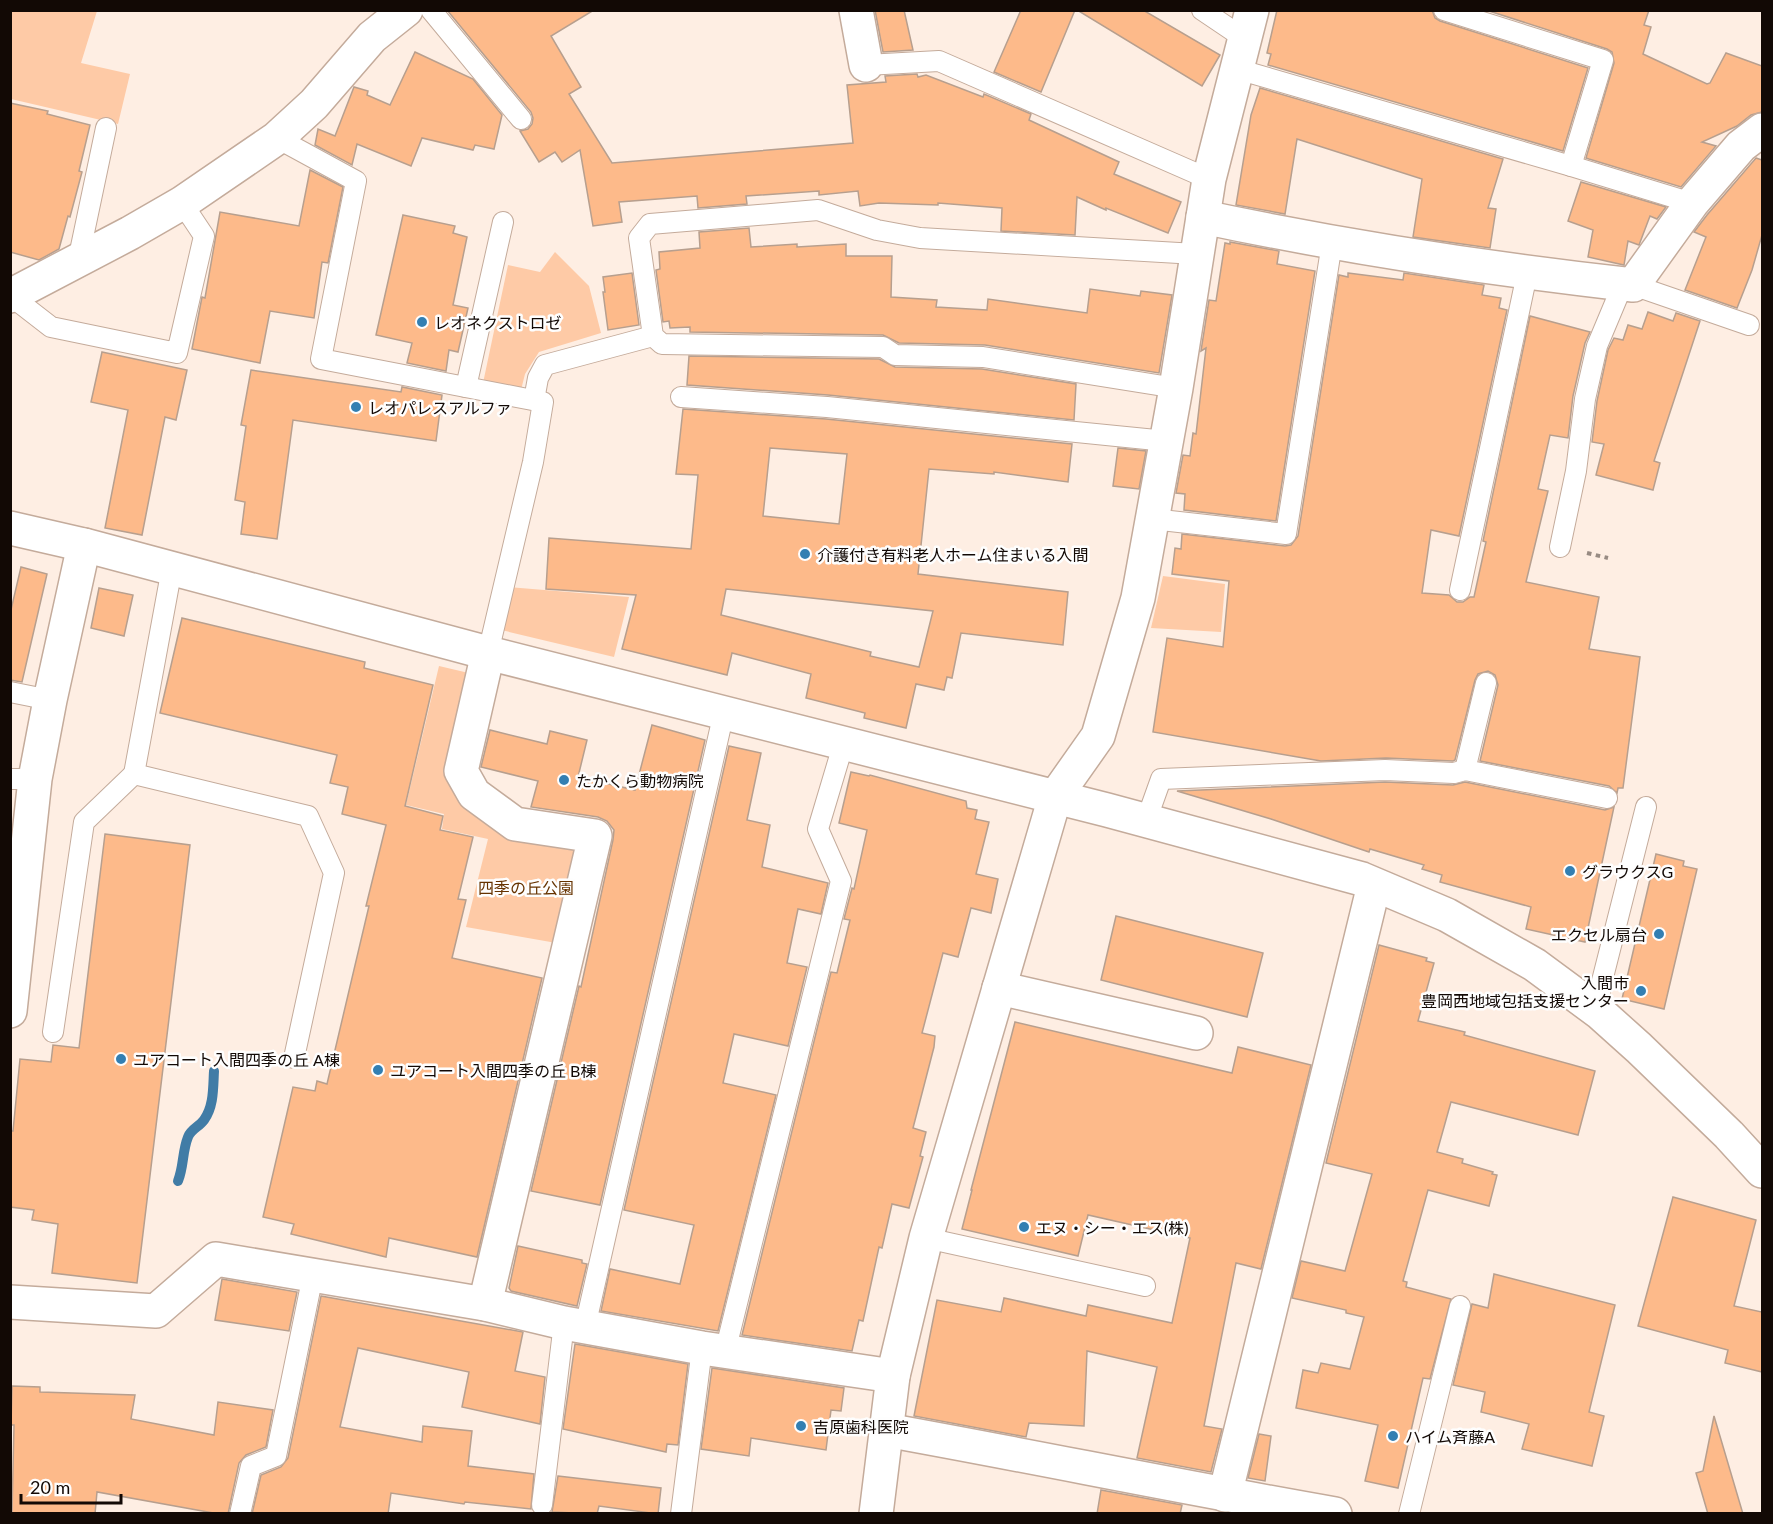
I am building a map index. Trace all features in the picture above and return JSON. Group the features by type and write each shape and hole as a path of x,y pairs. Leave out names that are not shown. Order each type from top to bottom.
{"street":[{"path":"11,296 182,202 278,138 314,104 372,36 406,10"},
{"path":"856,10 866,65"},
{"path":"876,1514 893,1376 926,1238 1055,797 1098,736 1138,598 1176,388 1209,179 1245,39"},
{"path":"1203,217 1332,243 1527,274 1628,285 1692,203 1741,146 1762,130"},
{"path":"10,528 172,568 488,653 844,742 1362,879 1447,915 1535,965 1600,1013 1639,1048 1705,1111 1762,1171"},
{"path":"10,1011 23,779 50,700 84,545"},
{"path":"485,1304 595,836 515,824 474,794 461,771 488,653"},
{"path":"1225,1495 1374,885"},
{"path":"999,988 1196,1033"},
{"path":"10,1302 156,1311 216,1259 485,1304 574,1325 713,1350 893,1376"},
{"path":"886,1430 1335,1514"}],"lane":[{"path":"431,10 521,119"},
{"path":"1202,10 1245,39 1571,166 1692,203"},
{"path":"1444,10 1603,60 1571,166"},
{"path":"866,65 939,60 1209,179"},
{"path":"78,261 106,128"},
{"path":"278,138 356,181 321,359 543,402 533,462 488,653"},
{"path":"11,296 51,327 177,353 204,236 182,202"},
{"path":"1176,388 983,357 895,355 883,347 662,344 653,336 639,238 650,224 818,210 877,230 920,238 1197,254"},
{"path":"466,387 503,222"},
{"path":"1152,519 1286,534 1332,243"},
{"path":"1460,590 1527,274"},
{"path":"1560,547 1576,471 1587,388 1598,346 1628,285 1749,325"},
{"path":"534,400 538,378 545,365 653,336"},
{"path":"681,397 827,407 1166,441"},
{"path":"53,1032 84,822 134,774 172,568"},
{"path":"1466,770 1486,683"},
{"path":"10,692 50,700"},
{"path":"542,1505 574,1325 724,712"},
{"path":"681,1514 713,1350 841,881 818,829 844,742"},
{"path":"1146,821 1161,780 1385,770 1454,772 1466,770 1607,798"},
{"path":"134,774 308,816 334,873 294,1058"},
{"path":"1600,1013 1600,989 1646,807"},
{"path":"926,1238 1145,1287"},
{"path":"240,1514 251,1466 276,1456 313,1275"},
{"path":"1409,1514 1460,1306"}],"green space":[{"path":"11,11 97,11 81,63 130,74 118,124 11,99"},
{"path":"555,252 589,286 601,333 539,352 525,374 521,390 483,383 508,265 540,272"},
{"path":"1163,576 1225,584 1221,632 1151,628"},
{"path":"508,587 629,597 614,657 497,629"},
{"name":"四季の丘公園","path":"439,666 473,674 449,770 578,843 562,944 466,927 488,839 442,829 444,814 406,805"}],"building":[{"path":"447,10 594,10 551,36 581,87 569,94 612,163 853,143 847,85 886,82 885,76 917,74 918,77 926,75 983,97 984,94 1031,114 1029,120 1119,162 1114,174 1181,202 1168,233 1077,197 1075,235 1001,231 1002,208 938,203 938,205 879,203 860,206 858,191 819,195 819,191 746,196 747,204 698,208 697,196 619,202 622,222 593,226 580,150 562,162 555,152 539,162 520,131 528,129 532,124 531,112"},
{"path":"875,10 904,10 913,50 883,52"},
{"path":"1021,10 1075,10 1041,92 994,72"},
{"path":"1077,10 1143,10 1220,55 1202,86"},
{"path":"1277,10 1432,10 1435,18 1440,21 1588,68 1563,151 1268,65 1271,54 1267,53"},
{"path":"1486,10 1649,10 1644,25 1651,27 1643,54 1707,84 1710,83 1726,53 1762,66 1762,112 1751,115 1737,126 1702,142 1716,146 1681,187 1586,158 1614,63 1612,52"},
{"path":"415,52 473,79 502,115 494,149 475,145 473,150 422,138 411,166 357,144 352,165 315,145 318,129 335,136 354,87 368,91 367,95 390,105"},
{"path":"1260,88 1503,159 1488,208 1496,209 1490,248 1413,237 1422,179 1297,139 1285,214 1236,205 1251,115"},
{"path":"10,103 48,111 47,114 90,125 79,171 82,172 59,249 39,260 10,252"},
{"path":"1756,158 1762,160 1762,235 1752,270 1737,308 1685,290 1706,237 1694,232"},
{"path":"310,170 343,187 328,263 322,262 314,318 270,311 260,363 192,349 202,297 205,298 220,212 299,226"},
{"path":"1581,182 1666,207 1657,219 1650,216 1639,245 1628,241 1624,265 1588,257 1593,230 1568,221"},
{"path":"403,215 455,226 453,233 467,237 453,305 468,308 458,352 449,350 446,371 407,363 412,343 376,335"},
{"path":"749,228 751,247 846,244 846,256 892,256 891,297 937,300 936,307 987,310 988,299 1087,313 1090,289 1140,296 1141,291 1172,295 1159,373 985,345 899,343 883,335 690,332 690,327 670,328 669,321 663,322 656,270 660,269 659,252 700,248 699,232"},
{"path":"1230,242 1279,251 1277,264 1315,271 1276,521 1184,510 1185,494 1176,493 1183,455 1190,456 1193,433 1196,434 1206,348 1201,351 1209,300 1216,301 1225,243 1230,244"},
{"path":"632,273 639,325 608,330 603,277"},
{"path":"1348,273 1403,280 1404,273 1484,285 1482,295 1501,298 1499,308 1507,310 1459,536 1431,530 1422,593 1449,595 1457,602 1474,597 1486,542 1483,541 1530,316 1590,332 1585,343 1573,396 1568,438 1550,435 1538,489 1548,491 1526,582 1599,597 1589,649 1640,657 1623,788 1618,788 1617,793 1609,786 1480,761 1498,685 1495,675 1488,671 1478,674 1475,680 1453,761 1386,758 1321,761 1153,732 1167,638 1223,647 1229,581 1172,574 1175,548 1181,549 1182,534 1285,546 1291,545 1298,536 1339,275 1348,277"},
{"path":"1648,312 1673,321 1676,313 1700,321 1654,461 1660,463 1653,490 1596,475 1604,444 1592,442 1597,401 1608,350 1614,338 1623,340 1628,325 1642,329"},
{"path":"102,352 187,370 176,420 165,417 142,535 105,528 128,410 91,402"},
{"path":"689,356 879,359 895,367 982,369 1076,384 1074,420 828,395 687,385"},
{"path":"251,370 401,392 402,387 442,395 436,441 293,420 277,539 241,534 245,502 235,500 246,426 241,425"},
{"path":"683,409 826,419 1072,444 1068,482 994,472 994,474 929,469 918,574 1068,592 1063,645 961,633 952,678 947,677 944,690 916,684 906,728 864,718 865,713 806,698 811,674 732,653 727,675 622,649 636,595 546,589 549,538 691,549 698,475 676,474","holes":["770,448 847,454 839,524 763,516","726,589 933,611 919,667 870,656 871,652 721,615"]},
{"path":"1118,448 1146,451 1139,489 1113,486"},
{"path":"21,567 47,574 22,682 10,680 10,614"},
{"path":"99,588 133,595 124,636 91,628"},
{"name":"ユアコート入間四季の丘 B棟","path":"182,618 365,662 364,668 433,685 405,806 443,816 440,830 473,837 458,899 466,900 452,958 542,978 477,1257 389,1238 386,1257 291,1234 294,1224 263,1217 293,1087 315,1091 317,1081 327,1084 386,825 342,814 348,787 330,783 337,755 160,713"},
{"path":"652,725 705,740 600,1205 531,1191 579,986 581,987 614,830 607,821 598,817 531,807 538,781 481,767 490,730 547,744 550,731 587,740 578,777 635,790"},
{"path":"729,746 761,753 747,820 770,825 762,867 828,883 821,914 798,909 787,963 807,967 788,1046 734,1034 723,1083 776,1095 718,1331 601,1311 610,1269 680,1284 694,1225 624,1210"},
{"path":"851,772 966,801 967,808 977,810 975,819 989,822 976,874 998,879 991,913 971,908 958,957 943,953 922,1033 935,1036 913,1128 926,1132 920,1156 923,1157 909,1208 892,1204 882,1248 879,1247 863,1321 859,1320 852,1351 742,1335 831,972 837,973 850,920 844,919 852,888 854,889 867,830 839,823"},
{"path":"1385,782 1453,785 1465,782 1605,810 1614,807 1585,942 1526,929 1531,907 1440,882 1442,875 1422,869 1424,865 1370,849 1369,852 1177,791"},
{"name":"ユアコート入間四季の丘 A棟","path":"105,834 190,845 137,1283 52,1273 58,1224 32,1220 34,1210 10,1207 10,1131 13,1131 20,1059 51,1062 53,1045 79,1048"},
{"name":"エクセル扇台","path":"1656,854 1684,861 1683,866 1697,869 1664,1009 1622,999"},
{"path":"1116,916 1263,953 1247,1017 1101,980"},
{"path":"1379,945 1427,958 1426,961 1434,963 1418,1021 1465,1032 1464,1035 1595,1071 1578,1135 1451,1102 1437,1152 1463,1159 1462,1163 1497,1175 1489,1206 1428,1190 1403,1281 1407,1282 1406,1287 1451,1299 1430,1379 1423,1378 1398,1488 1365,1481 1378,1425 1296,1408 1303,1370 1318,1373 1321,1363 1350,1369 1364,1317 1346,1313 1346,1310 1292,1298 1301,1261 1345,1271 1372,1174 1326,1163"},
{"path":"1015,1022 1232,1073 1238,1047 1311,1065 1261,1269 1236,1263 1204,1426 1222,1429 1211,1472 1137,1458 1157,1367 1087,1351 1084,1426 1029,1423 1026,1437 914,1416 937,1300 1001,1312 1004,1298 1086,1316 1088,1305 1172,1323 1190,1238 1088,1215 1078,1256 962,1229"},
{"path":"1673,1197 1756,1220 1734,1306 1762,1312 1762,1372 1725,1363 1728,1350 1638,1326"},
{"path":"518,1246 582,1260 582,1263 587,1264 577,1306 511,1291 509,1288"},
{"path":"1494,1274 1615,1305 1589,1412 1604,1416 1592,1466 1522,1449 1529,1424 1481,1412 1485,1392 1453,1385 1472,1304 1488,1308"},
{"path":"222,1279 297,1292 289,1331 215,1320"},
{"path":"321,1296 523,1332 515,1371 545,1377 540,1424 462,1407 469,1372 358,1348 340,1427 422,1442 423,1426 472,1431 468,1466 534,1474 531,1509 465,1502 464,1504 391,1493 388,1514 252,1514 261,1475 281,1467 288,1458"},
{"path":"575,1344 688,1364 678,1445 667,1444 666,1452 563,1429"},
{"path":"712,1368 844,1388 841,1411 831,1410 826,1450 751,1438 749,1456 701,1449"},
{"path":"12,1386 40,1387 40,1392 135,1395 131,1419 214,1435 218,1402 273,1410 266,1447 246,1455 239,1463 228,1514 97,1492 95,1514 12,1514 14,1425 11,1425"},
{"path":"1714,1416 1743,1514 1708,1514 1696,1473 1703,1471"},
{"path":"1259,1434 1271,1436 1265,1481 1248,1478"},
{"path":"558,1476 661,1488 658,1514 599,1506 597,1514 552,1512"},
{"path":"1101,1490 1182,1505 1180,1514 1097,1514"}],"waterway":[{"path":"178,1181 188,1137 204,1120 210,1109 214,1071"}],"place":[{"name":"レオネクストロゼ","path":"422,322"},
{"name":"レオパレスアルファ","path":"356,407"},
{"name":"介護付き有料老人ホーム住まいる入間","path":"805,554"},
{"name":"たかくら動物病院","path":"564,780"},
{"name":"グラウクスG","path":"1570,871"},
{"name":"エクセル扇台","path":"1659,934"},
{"name":"入間市 豊岡西地域包括支援センター","path":"1641,991"},
{"name":"ユアコート入間四季の丘 A棟","path":"121,1059"},
{"name":"ユアコート入間四季の丘 B棟","path":"378,1070"},
{"name":"エヌ・シー・エス(株)","path":"1024,1227"},
{"name":"吉原歯科医院","path":"801,1426"},
{"name":"ハイム斉藤A","path":"1393,1436"}]}
